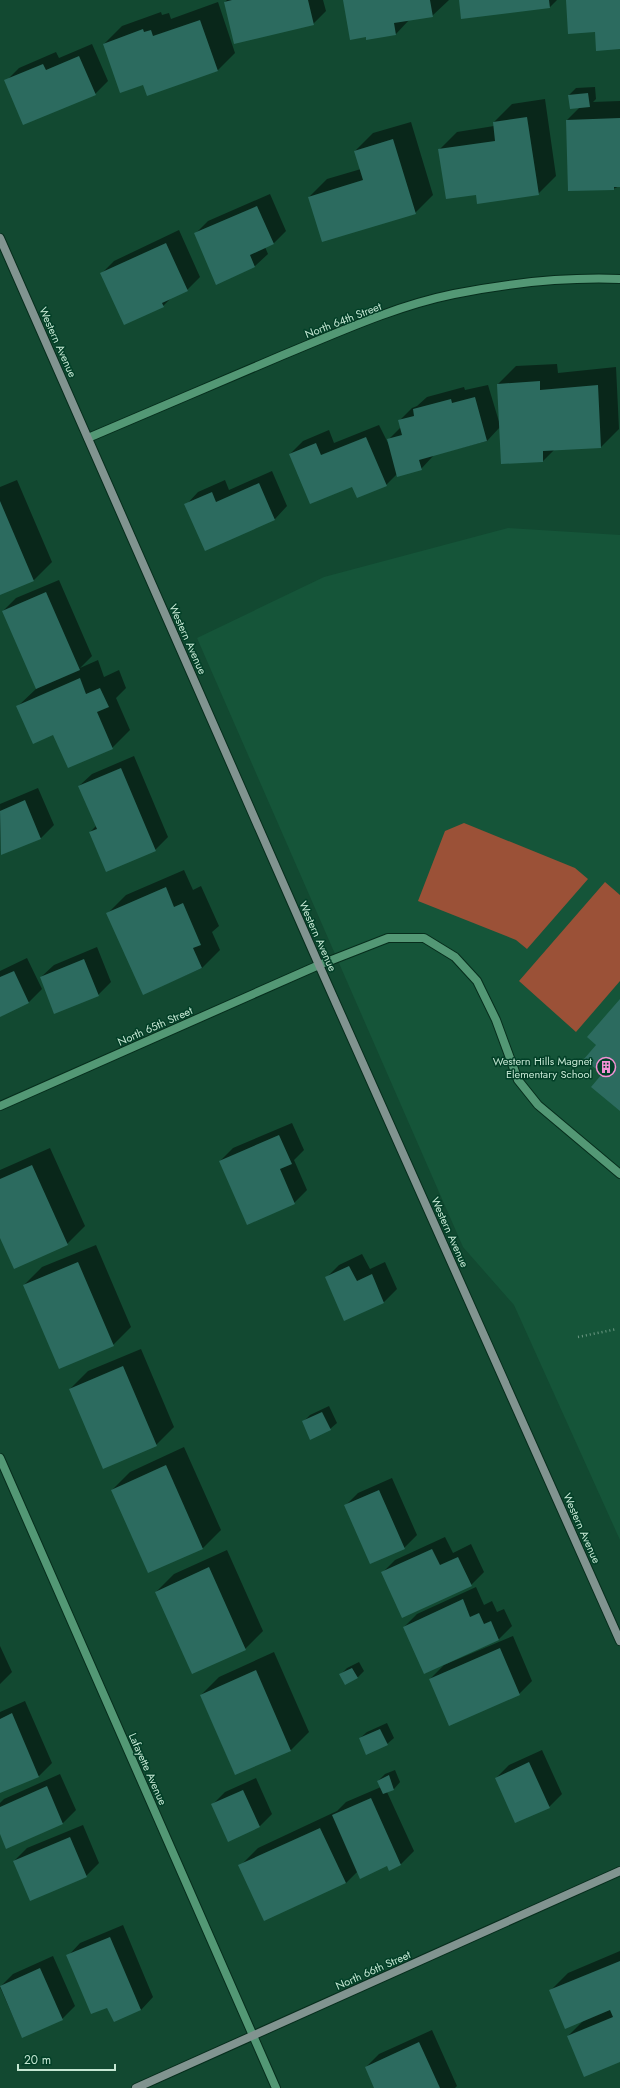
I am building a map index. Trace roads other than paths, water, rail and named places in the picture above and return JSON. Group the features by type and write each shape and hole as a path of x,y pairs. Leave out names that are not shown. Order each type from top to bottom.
{"street":[{"name":"Western Avenue","path":"0,238 319,965 620,1641"},
{"name":"North 64th Street","path":"88,438 345,329 405,308 454,294 514,284 593,278 620,279"},
{"name":"North 65th Street","path":"0,1106 319,965 388,938 424,938 455,957 477,981 496,1020 518,1080 538,1105 620,1174"},
{"name":"Lafayette Avenue","path":"0,1458 276,2088"},
{"name":"North 66th Street","path":"136,2088 620,1871"}],"place":[{"name":"Western Hills Magnet Elementary School","path":"606,1067"}]}
